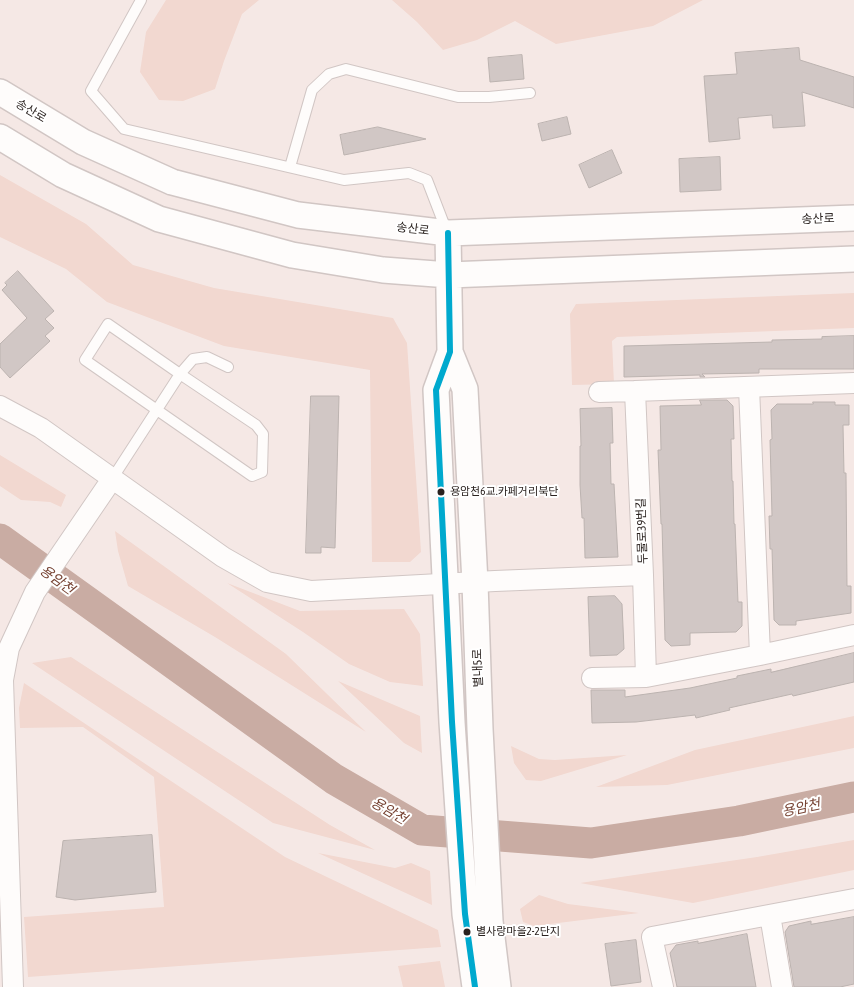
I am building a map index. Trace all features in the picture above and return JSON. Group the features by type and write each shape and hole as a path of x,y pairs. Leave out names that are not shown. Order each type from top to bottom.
{"street":[{"name":"송산로","path":"0,92 83,142 172,182 298,215 448,233 854,218"},
{"path":"0,136 63,175 159,219 292,255 383,270 449,274 854,259"},
{"name":"별내5로","path":"448,233 450,352 436,390 452,722 465,914 475,987"},
{"name":"별내5로","path":"450,352 465,389 485,582 480,728 490,921 498,987"},
{"path":"600,392 854,383"},
{"path":"749,387 760,655"},
{"name":"두물로39번길","path":"636,392 644,575 646,677"},
{"path":"0,406 41,428 223,557 267,582 311,591 644,575"},
{"path":"13,987 3,818 1,679 9,648 35,592 87,513 112,479"},
{"path":"592,678 646,677 854,635"},
{"path":"663,987 652,937 854,899"},
{"path":"770,914 782,987"}],"lane":[{"path":"141,0 91,91 124,128 344,180 409,173 427,180 448,233"},
{"path":"290,167 312,90 329,74 346,69 458,97 489,97 530,93"},
{"path":"108,324 256,425 263,434 262,472 252,476 157,409 85,360 108,324"},
{"path":"112,479 180,374 193,359 207,357 228,368"}],"shaded area":[{"path":"166,0 259,0 242,14 215,89 183,101 159,100 140,72 146,32"},
{"path":"392,0 703,0 653,26 556,44 515,21 477,40 443,50 417,22"},
{"path":"0,175 86,224 133,265 214,288 393,318 407,343 421,552 410,562 372,562 370,370 224,346 107,302 66,269 0,237"},
{"path":"854,293 854,328 617,337 612,341 614,384 572,385 570,314 576,304"},
{"path":"0,455 66,495 61,507 50,502 21,500 0,486"},
{"path":"115,531 286,654 366,732 215,637 128,586 118,551"},
{"path":"227,583 300,611 404,609 420,634 423,686 390,682 349,664"},
{"path":"71,657 330,825 375,850 273,823 32,663"},
{"path":"338,681 420,716 422,753 404,743"},
{"path":"24,683 285,857 438,930 441,947 28,977 24,917 164,907 154,777 83,727 20,728 19,708"},
{"path":"854,716 854,748 667,785 596,787 695,750"},
{"path":"511,746 539,759 555,760 627,755 541,781 526,780 514,763"},
{"path":"854,840 854,870 693,903 580,883 757,857"},
{"path":"318,853 395,868 411,863 430,871 432,905"},
{"path":"539,895 568,904 639,913 534,926 523,922 520,909"},
{"path":"440,961 445,987 403,987 398,966"}],"building":[{"path":"799,48 800,60 854,77 854,108 802,92 805,126 773,128 772,115 738,118 740,139 709,142 704,76 737,74 735,53"},
{"path":"522,55 524,79 490,82 488,58"},
{"path":"567,117 571,134 542,141 538,124"},
{"path":"378,127 426,139 344,155 340,135"},
{"path":"612,150 622,173 589,188 579,165"},
{"path":"720,157 721,190 680,192 679,159"},
{"path":"18,271 54,311 45,319 54,328 45,336 50,341 10,378 0,367 0,344 27,318 2,290 7,285 5,283"},
{"path":"854,336 854,369 759,369 759,373 702,374 705,377 700,377 700,375 624,377 624,346 772,342 772,340"},
{"path":"311,396 339,396 335,548 321,547 321,553 306,553"},
{"path":"700,400 727,400 733,406 734,439 731,439 732,481 738,602 742,602 742,626 736,632 690,633 690,645 671,646 665,640 658,450 661,450 660,406 701,405"},
{"path":"813,402 835,402 835,405 849,405 849,425 843,425 844,473 846,473 847,586 851,586 851,613 796,621 796,625 779,625 774,620 772,549 770,549 769,516 772,516 771,410 777,404 813,404"},
{"path":"612,408 613,443 610,443 611,484 614,484 618,557 585,558 584,518 582,518 580,485 580,409"},
{"path":"615,596 622,604 624,649 617,655 590,656 588,597"},
{"path":"854,653 854,682 729,708 730,710 696,718 695,715 636,722 592,723 591,690 625,690 625,697 690,688 737,678 737,676 771,669 771,672"},
{"path":"152,835 156,892 75,900 56,897 63,841"},
{"path":"854,917 854,984 840,987 794,987 785,932 789,926 811,921 811,924"},
{"path":"747,934 756,987 677,987 670,953 676,945"},
{"path":"636,940 641,982 611,986 605,944"}],"waterway":[{"name":"용암천","path":"0,539 334,779 422,830 591,843 739,821 854,797"}],"transit line":[{"path":"448,233 450,352 436,390 452,722 465,914 475,987"}],"place":[{"name":"용암천6교.카페거리북단","path":"441,492"},
{"name":"별사랑마을2-2단지","path":"467,932"}]}
